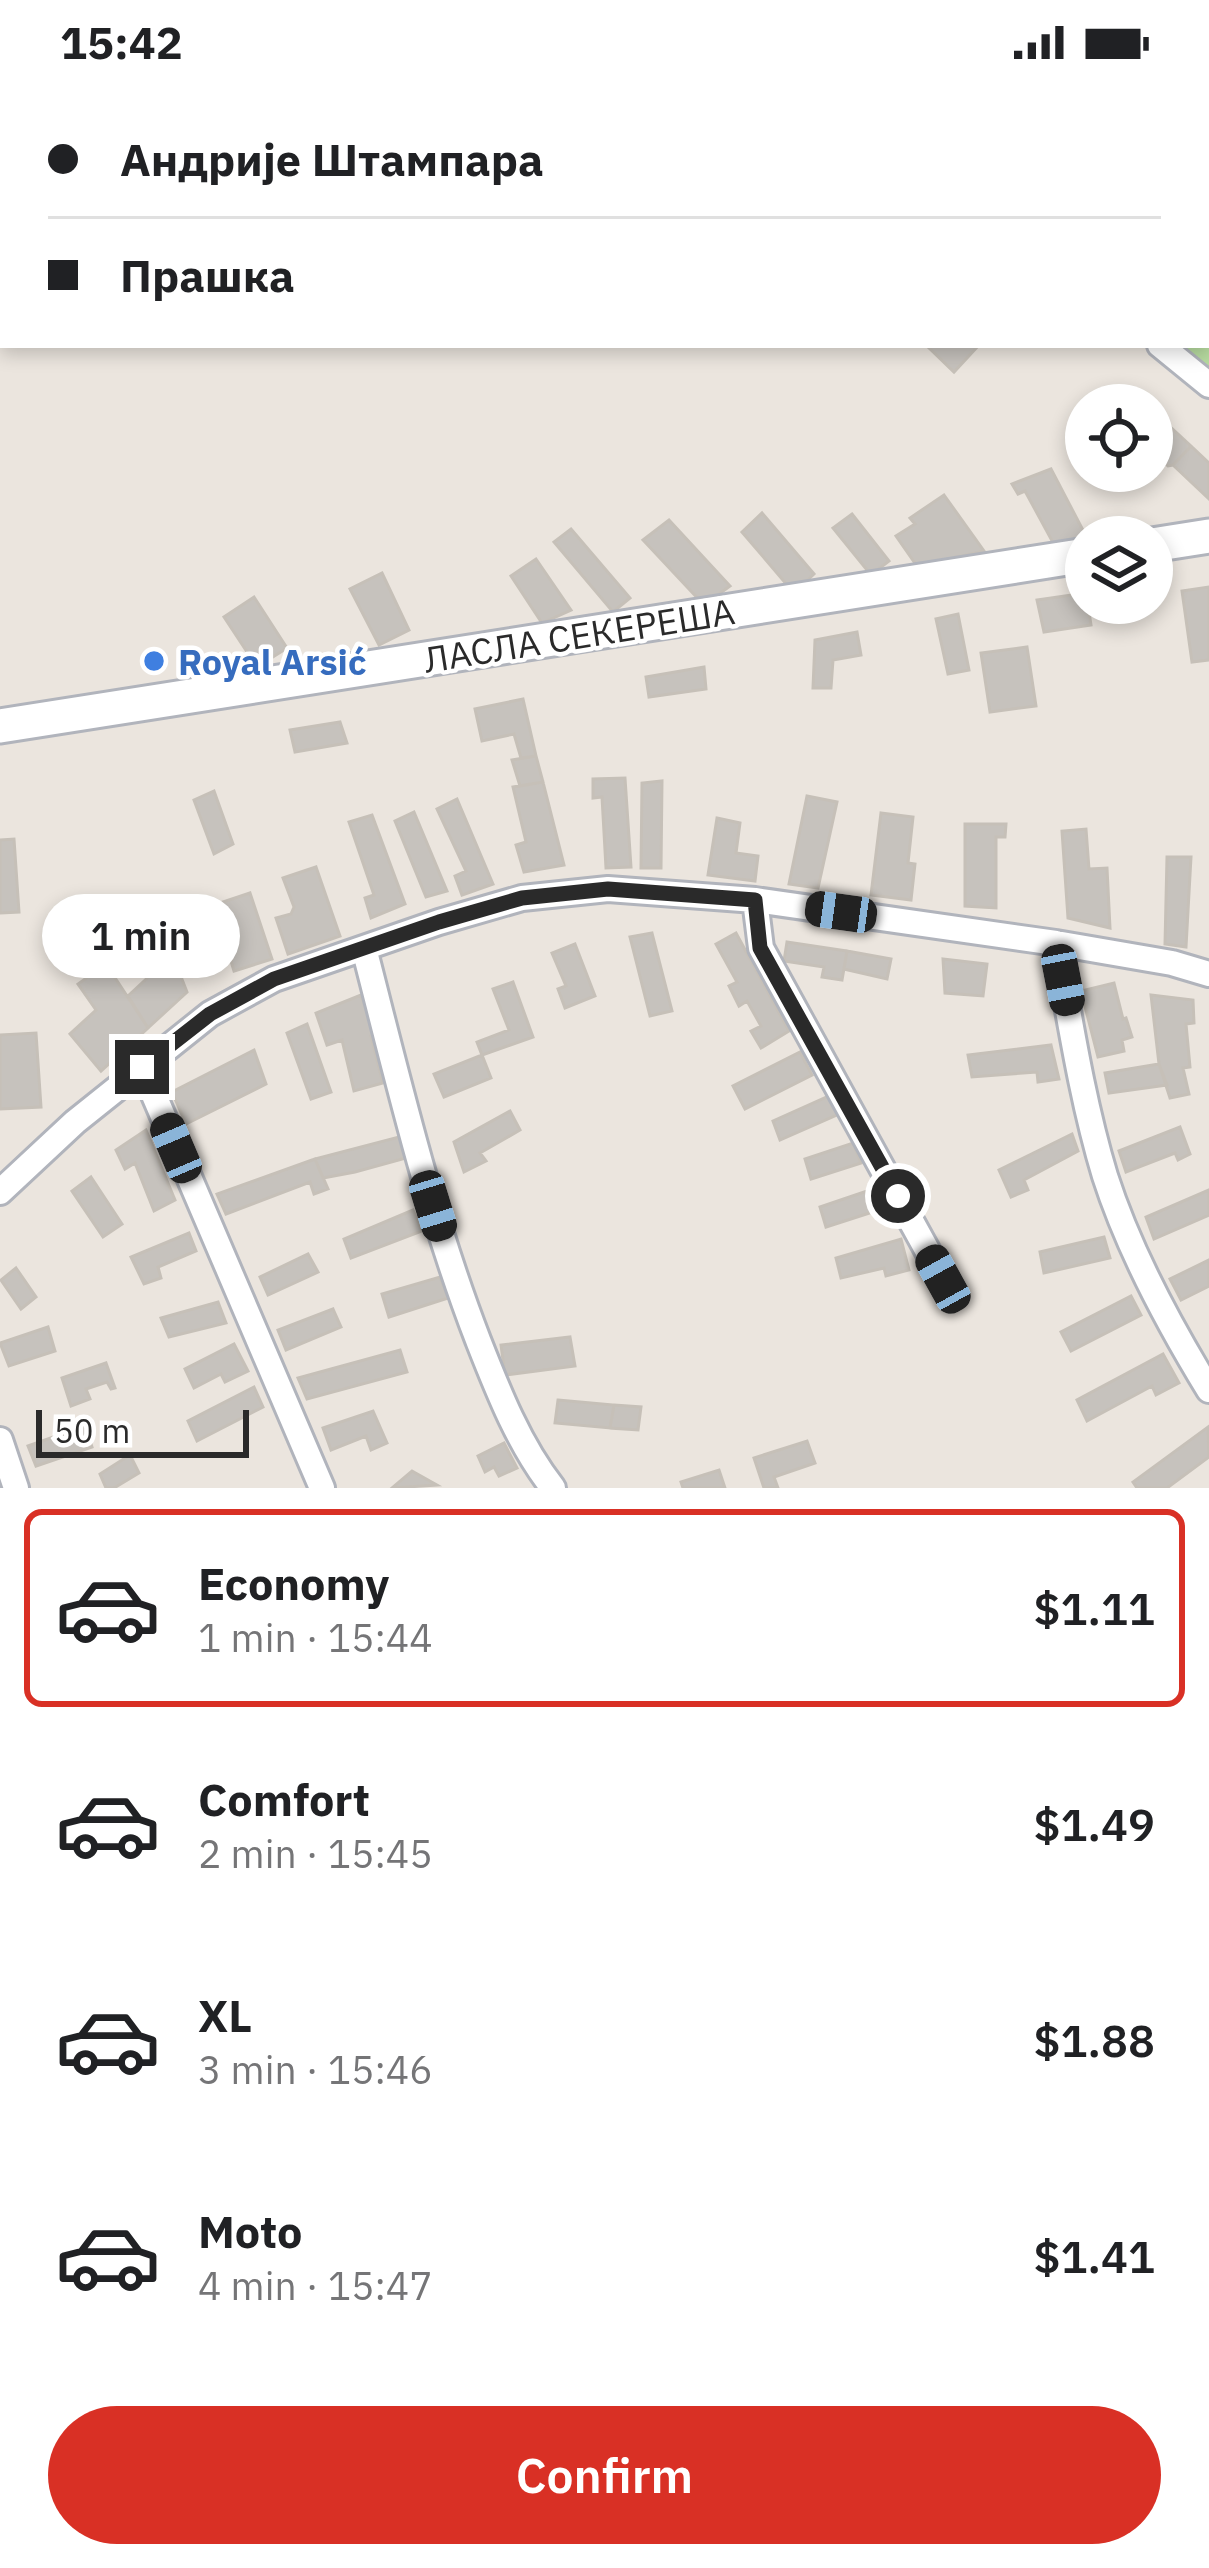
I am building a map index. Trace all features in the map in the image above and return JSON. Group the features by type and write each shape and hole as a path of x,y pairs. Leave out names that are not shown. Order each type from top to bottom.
{"street":[{"path":"1164,348 1209,385"},
{"path":"1173,542 1209,536"},
{"name":"ЛАСЛА СЕКЕРЕША","path":"0,726 1065,558"},
{"path":"0,1192 75,1122 210,1014 274,979 522,898 608,889 755,900 1056,943 1209,974"},
{"path":"755,900 760,948 943,1279"},
{"path":"1056,943 1106,1178 1143,1272 1209,1390"},
{"path":"364,948 420,1166 458,1286 497,1390 538,1469 554,1488"},
{"path":"142,1067 322,1488"},
{"path":"0,1440 16,1488"}],"green space":[{"path":"1164,348 1209,348 1209,385"}],"building":[{"path":"929,348 976,348 954,372"},
{"path":"1173,429 1191,446 1173,465"},
{"path":"1191,446 1209,463 1209,499 1173,465"},
{"path":"1051,469 1076,516 1065,516 1065,544 1056,548 1025,491 1018,494 1012,484"},
{"path":"944,495 984,551 917,566 896,536 915,524 910,518"},
{"path":"762,513 814,574 794,593 742,532"},
{"path":"852,514 889,561 871,575 833,528"},
{"path":"669,520 730,586 704,605 643,540"},
{"path":"571,529 630,598 613,612 554,542"},
{"path":"536,559 571,610 542,623 511,576"},
{"path":"382,573 409,630 379,645 350,589"},
{"path":"1209,587 1209,660 1192,662 1182,591"},
{"path":"1065,596 1065,624 1091,625 1044,632 1037,600"},
{"path":"254,597 287,648 257,667 224,617"},
{"path":"958,614 969,670 948,674 936,619"},
{"path":"857,632 861,655 833,660 831,688 813,688 815,640"},
{"path":"1027,647 1036,706 990,712 981,653"},
{"path":"704,667 706,689 649,697 646,677"},
{"path":"523,699 536,756 521,758 514,734 482,741 475,709"},
{"path":"340,722 347,743 295,752 290,730"},
{"path":"536,756 543,782 520,786 512,760"},
{"path":"625,778 631,867 606,868 602,797 593,798 593,779"},
{"path":"662,781 661,868 641,868 642,783"},
{"path":"543,782 564,865 524,872 516,845 526,842 513,787"},
{"path":"214,791 233,844 214,854 194,800"},
{"path":"807,796 837,802 818,888 789,884"},
{"path":"457,799 493,884 462,895 455,876 466,871 437,809"},
{"path":"414,812 447,891 426,897 395,821"},
{"path":"881,813 913,817 908,863 915,864 911,900 871,895"},
{"path":"372,815 405,904 371,918 365,898 374,895 349,822"},
{"path":"717,818 740,823 736,853 758,856 755,881 708,875"},
{"path":"965,824 1006,824 1005,837 996,837 996,908 965,906"},
{"path":"1086,829 1089,869 1107,868 1110,928 1068,918 1062,831"},
{"path":"14,839 19,912 0,913 0,840"},
{"path":"1167,857 1191,857 1186,947 1165,944"},
{"path":"316,867 340,936 288,954 276,918 291,914 294,907 283,878"},
{"path":"250,893 272,959 234,971 214,905"},
{"path":"160,923 187,992 148,1028 128,996 158,968 142,930"},
{"path":"652,933 672,1011 650,1016 630,937"},
{"path":"736,933 789,1031 761,1048 751,1031 761,1026 747,1001 739,1006 729,986 737,982 716,944"},
{"path":"787,942 847,951 842,980 822,977 824,967 784,961"},
{"path":"575,944 595,996 565,1008 558,989 566,986 552,953"},
{"path":"847,951 891,959 887,979 844,969"},
{"path":"943,959 987,964 983,996 945,993"},
{"path":"106,964 148,1028 101,1071 70,1034 96,1010 78,984"},
{"path":"513,982 533,1037 482,1055 477,1042 509,1030 493,989"},
{"path":"1114,983 1132,1037 1122,1040 1124,1051 1098,1057 1081,991"},
{"path":"361,995 375,1035 371,1036 383,1083 354,1091 342,1040 327,1045 316,1013"},
{"path":"1151,995 1193,1000 1194,1023 1186,1024 1190,1067 1183,1068 1189,1094 1170,1098 1159,1064"},
{"path":"307,1024 331,1092 311,1099 287,1033"},
{"path":"36,1033 41,1107 0,1109 0,1035"},
{"path":"1051,1045 1059,1079 1038,1082 1037,1072 972,1077 968,1055"},
{"path":"254,1050 266,1084 186,1124 172,1092"},
{"path":"800,1052 812,1075 745,1109 733,1086"},
{"path":"482,1055 491,1078 444,1097 434,1074"},
{"path":"1159,1064 1167,1085 1109,1093 1105,1073"},
{"path":"829,1096 839,1114 780,1140 773,1121"},
{"path":"510,1111 520,1130 480,1153 486,1161 464,1172 454,1142"},
{"path":"1180,1127 1190,1154 1178,1160 1175,1153 1126,1172 1119,1151"},
{"path":"146,1130 175,1200 154,1211 135,1163 125,1169 116,1150"},
{"path":"1072,1134 1078,1151 1024,1180 1028,1190 1011,1197 999,1170"},
{"path":"399,1137 406,1158 355,1172 323,1178 315,1159"},
{"path":"853,1143 861,1163 811,1179 805,1159"},
{"path":"315,1159 328,1189 314,1194 310,1182 226,1214 217,1194"},
{"path":"91,1177 122,1224 103,1237 72,1191"},
{"path":"876,1188 882,1209 826,1227 820,1207"},
{"path":"1209,1190 1209,1215 1154,1239 1146,1217"},
{"path":"413,1210 422,1231 351,1258 344,1239"},
{"path":"189,1233 196,1251 158,1267 161,1278 144,1284 131,1257"},
{"path":"1104,1237 1110,1258 1044,1273 1040,1252"},
{"path":"901,1239 909,1270 886,1276 884,1268 841,1278 836,1258"},
{"path":"308,1254 318,1272 268,1295 260,1277"},
{"path":"1209,1260 1209,1286 1181,1300 1170,1279"},
{"path":"16,1268 36,1297 21,1309 1,1280"},
{"path":"440,1277 448,1298 389,1317 382,1294"},
{"path":"1131,1296 1141,1315 1071,1351 1061,1332"},
{"path":"218,1302 226,1323 169,1337 161,1318"},
{"path":"333,1309 341,1327 286,1350 278,1330"},
{"path":"48,1327 55,1351 9,1366 0,1343"},
{"path":"570,1337 575,1366 505,1375 501,1345"},
{"path":"234,1344 248,1371 225,1382 221,1374 194,1388 185,1369"},
{"path":"400,1350 407,1372 307,1399 298,1378"},
{"path":"1163,1354 1179,1383 1156,1395 1152,1386 1087,1421 1077,1400"},
{"path":"106,1363 115,1388 107,1382 86,1389 90,1399 71,1406 62,1378"},
{"path":"254,1387 263,1407 197,1441 188,1421"},
{"path":"558,1400 614,1405 610,1428 555,1423"},
{"path":"614,1405 641,1407 638,1430 610,1428"},
{"path":"373,1411 387,1443 371,1450 366,1436 331,1450 323,1428"},
{"path":"85,1426 92,1447 36,1466 28,1446"},
{"path":"1208,1427 1209,1457 1167,1488 1137,1488 1133,1482"},
{"path":"807,1441 815,1463 774,1477 778,1488 764,1488 754,1458"},
{"path":"504,1443 517,1468 499,1476 494,1467 485,1472 478,1456"},
{"path":"130,1455 139,1473 106,1488 100,1474"},
{"path":"719,1470 725,1488 683,1488 681,1482"},
{"path":"412,1471 437,1485 392,1488"}],"place":[{"name":"Royal Arsić","path":"154,661"}],"route":[{"path":"142,1067 210,1014 274,979 522,898 608,889 755,900 760,948 898,1196"}]}
